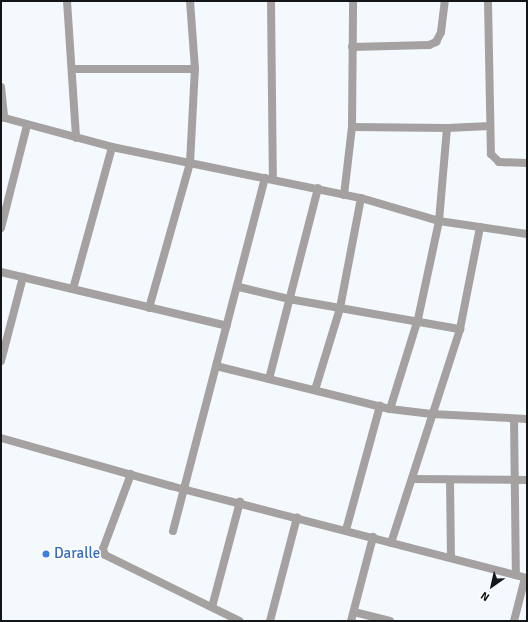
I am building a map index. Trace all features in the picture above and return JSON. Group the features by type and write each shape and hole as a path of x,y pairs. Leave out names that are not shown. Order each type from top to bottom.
{"street":[{"path":"67,1 73,69 76,138"},
{"path":"149,308 190,163 196,69 190,1"},
{"path":"173,531 216,366 269,179 271,1"},
{"path":"344,195 352,127 353,1"},
{"path":"352,47 429,45 436,42 441,32 445,1"},
{"path":"488,1 490,126 494,159 527,163"},
{"path":"73,69 196,69"},
{"path":"1,87 3,117 27,125 112,147 361,198 439,221 527,234"},
{"path":"1,228 27,125"},
{"path":"352,127 447,128 490,126"},
{"path":"390,409 418,319 439,221 447,128"},
{"path":"73,289 112,147"},
{"path":"269,379 318,188"},
{"path":"314,390 340,308 361,198"},
{"path":"391,543 460,329 480,227"},
{"path":"1,272 227,326"},
{"path":"1,361 23,277"},
{"path":"239,287 289,300 418,319 460,329"},
{"path":"216,366 390,409 432,414 527,419"},
{"path":"346,530 380,406"},
{"path":"514,418 516,575"},
{"path":"1,438 184,489 240,502 526,578 514,621"},
{"path":"130,474 103,549 105,555 239,621"},
{"path":"412,480 527,480"},
{"path":"450,480 451,558"},
{"path":"212,607 240,502"},
{"path":"270,621 297,517"},
{"path":"351,621 373,537"},
{"path":"354,612 390,621"}],"place":[{"name":"Daralle","path":"46,554"}]}
